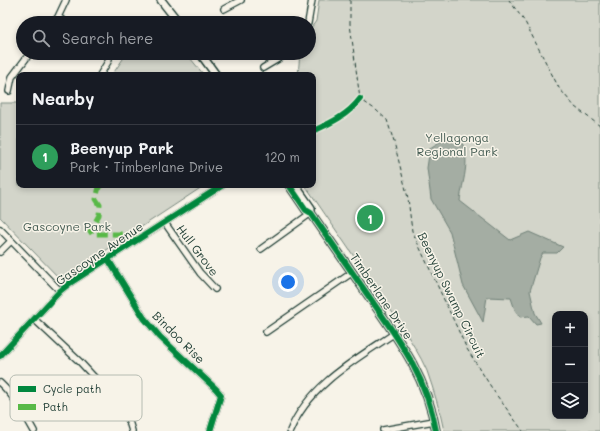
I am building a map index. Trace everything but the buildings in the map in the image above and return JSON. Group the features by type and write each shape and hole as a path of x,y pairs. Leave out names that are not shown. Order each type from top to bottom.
{"street":[{"path":"58,16 66,0"},
{"path":"162,0 174,16"},
{"path":"224,9 241,0"},
{"path":"309,16 312,0"},
{"path":"9,91 12,77 25,60"},
{"path":"102,72 109,60"},
{"path":"205,60 214,72"},
{"path":"263,68 276,60"},
{"name":"Gascoyne Avenue","path":"0,356 60,291 83,274 218,188"},
{"name":"Timberlane Drive","path":"291,188 353,272 411,359 426,393 436,431"},
{"name":"Timberlane Drive","path":"298,188 311,208 311,214"},
{"path":"261,249 311,214"},
{"name":"Hull Grove","path":"165,223 200,273 215,289"},
{"path":"0,229 60,291"},
{"path":"0,252 11,241"},
{"name":"Bindoo Rise","path":"108,259 144,318 156,333 216,389 221,396 210,431"},
{"path":"266,332 353,272"},
{"path":"34,319 92,375"},
{"path":"290,431 294,420 315,392 338,372 395,333"},
{"path":"0,383 10,393"},
{"path":"28,421 34,431"},
{"path":"129,421 132,431"},
{"path":"383,430 434,421"}],"path":[{"path":"509,0 525,22 559,88 575,107 600,126"}],"green space":[{"name":"Yellagonga Regional Park","path":"319,0 600,0 600,431 444,431 430,378 418,353 401,325 307,188 316,188 316,72 298,72 299,60 316,60 316,21"},
{"path":"122,60 192,60 202,72 114,72"},
{"name":"Gascoyne Park","path":"0,103 16,103 16,188 200,188 61,280 0,217"}],"shaded area":[{"path":"446,138 462,143 465,150 466,164 460,201 510,240 529,232 563,247 557,253 543,253 540,258 530,291 535,313 541,323 536,324 529,316 520,317 515,310 511,298 487,297 483,322 463,285 450,232 431,199 427,168 430,148"}],"marked path":[{"path":"99,188 96,199 100,205 99,215 90,231 92,234 130,234 135,236 138,240"}],"cycle path":[{"path":"316,130 333,122 345,114 360,99"},
{"path":"0,356 60,291 70,283 218,188"},
{"path":"291,188 306,210 311,213 403,347 420,378 432,412 436,431"},
{"path":"108,259 144,318 160,337 221,395 210,431"}],"place":[{"name":"Beenyup Park","path":"370,218"}]}
